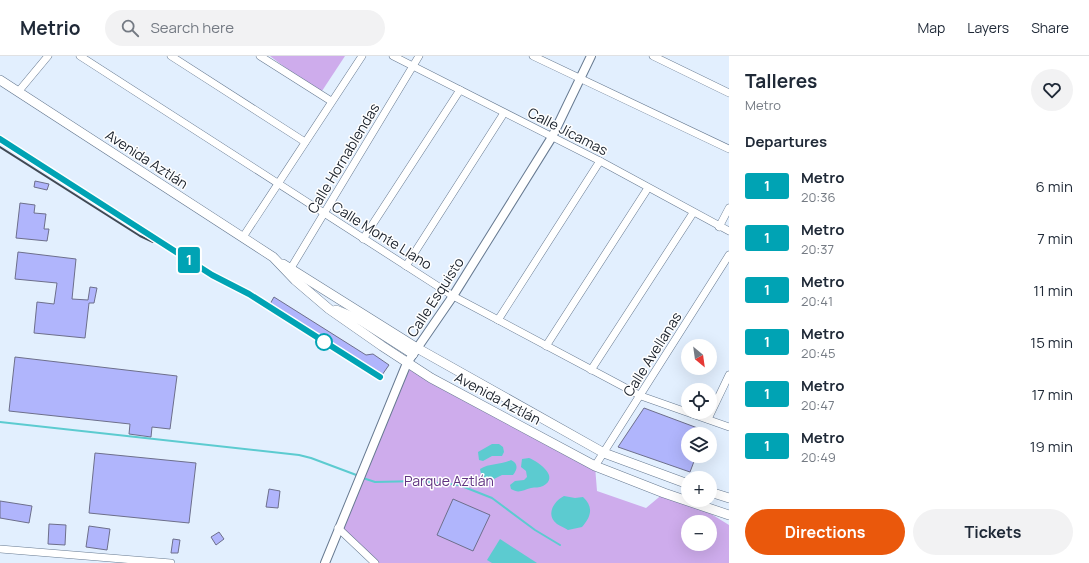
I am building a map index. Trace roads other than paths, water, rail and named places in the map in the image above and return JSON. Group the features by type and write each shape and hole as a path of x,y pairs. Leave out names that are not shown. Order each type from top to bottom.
{"main road":[{"name":"Avenida Aztlán","path":"0,80 243,237 279,262 329,309 407,363 595,466 689,502 729,514"},
{"name":"Avenida Aztlán","path":"289,271 415,351 604,453 681,481"},
{"path":"329,309 345,313 360,320 415,351"},
{"path":"717,494 729,498"}],"street":[{"path":"18,92 48,56"},
{"name":"Calle Monte Llano","path":"80,56 453,296 641,396 681,410"},
{"path":"171,56 305,142"},
{"path":"260,56 332,101"},
{"path":"243,237 277,183 362,56"},
{"name":"Calle Jícamas","path":"393,56 600,161 729,232"},
{"name":"Calle Hornablendas","path":"289,271 420,56"},
{"path":"533,56 729,149"},
{"name":"Calle Esquisto","path":"325,563 338,528 407,363 453,296 552,137 591,56"},
{"path":"653,56 729,93"},
{"path":"363,239 460,90"},
{"path":"406,266 504,113"},
{"path":"498,320 600,161"},
{"path":"546,346 648,188"},
{"path":"720,227 729,208"},
{"path":"591,370 693,213"},
{"name":"Calle Avellanas","path":"595,466 641,396 729,255"},
{"path":"717,400 729,375"},
{"name":"Calle Monte Llano","path":"708,419 729,427"},
{"path":"338,528 375,563"},
{"path":"0,549 119,561 169,563"},
{"path":"69,563 70,555"}],"water":[{"path":"492,444 499,444 503,447 504,452 502,456 492,456 483,461 479,460 478,452"},
{"path":"529,458 546,470 549,474 548,482 542,487 521,491 511,489 510,485 515,481 524,480 527,477 526,471 521,467 522,459"},
{"path":"511,460 516,464 516,471 513,475 502,475 490,481 482,478 480,469"},
{"path":"564,496 575,498 583,497 589,504 590,512 588,520 582,527 568,530 553,520 551,513 552,508 560,498"},
{"path":"500,539 537,563 492,563 487,560"}],"waterway":[{"path":"0,422 299,455 359,476"},
{"path":"363,478 375,482 419,481 459,485 492,498 535,530 560,545"}],"railway":[{"path":"0,139 212,275 249,294 379,377"},
{"path":"0,147 140,236 153,242"}],"metro line":[{"name":"1","path":"0,139 212,275 249,294 380,377"}],"park label":[{"name":"Parque Aztlán","path":"449,480"}]}
